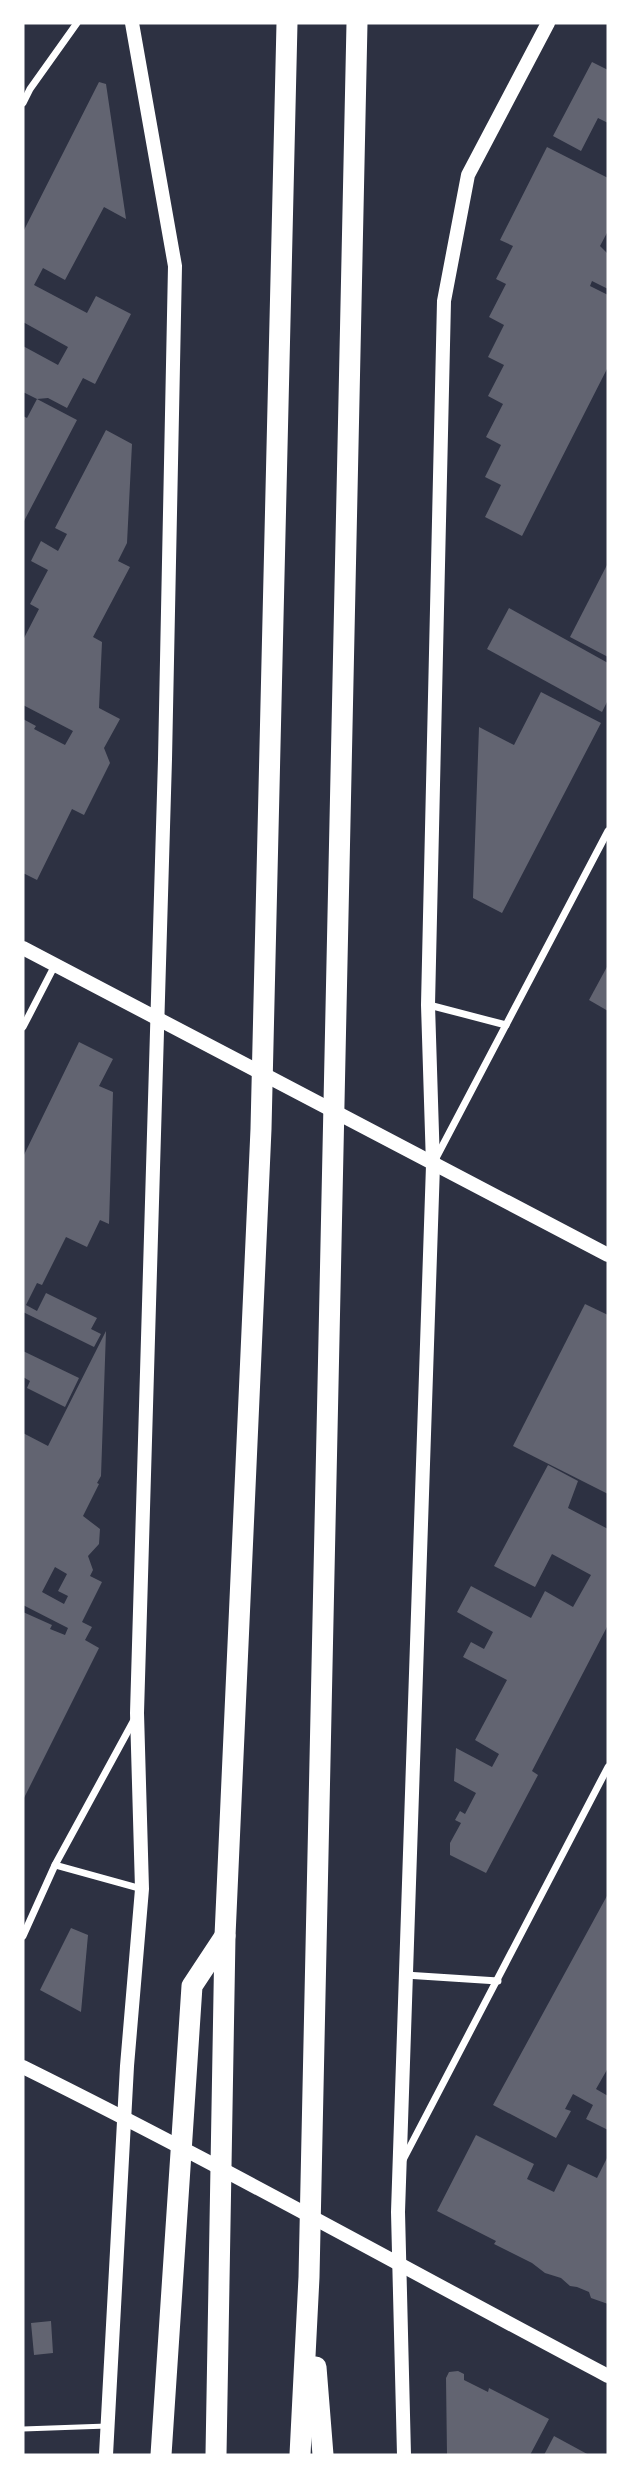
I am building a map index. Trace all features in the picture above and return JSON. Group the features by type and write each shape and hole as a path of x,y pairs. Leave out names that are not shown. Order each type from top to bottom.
{"highway":[{"path":"216,2455 225,1936 261,1129 287,23"},
{"path":"300,2455 309,2277 357,23"},
{"path":"161,2455 192,1986 225,1936"},
{"path":"309,2277 323,2455"}],"main road":[{"path":"106,2455 127,2066 142,1889 137,1713 158,1018 175,266 132,23"},
{"path":"404,2455 399,2264 405,1975 433,1165 428,1005 444,301 468,175 548,23"},
{"path":"23,948 608,1255"},
{"path":"23,2067 371,2247 608,2376"}],"street":[{"path":"23,103 77,23"},
{"path":"433,1165 608,831"},
{"path":"23,1027 55,965"},
{"path":"428,1005 506,1025"},
{"path":"23,1936 55,1865 137,1713"},
{"path":"401,2164 608,1766"},
{"path":"55,1865 142,1889"},
{"path":"405,1975 498,1980"}],"lane":[{"path":"23,2429 107,2426"}],"building":[{"path":"592,62 608,70 608,123 598,118 581,151 553,136"},
{"path":"99,82 106,84 126,219 104,207 65,280 43,268 34,285 87,313 96,296 131,314 95,384 83,378 67,408 48,398 37,399 23,392 23,346 58,365 68,347 23,322 23,232"},
{"path":"547,147 608,178 608,231 600,246 608,254 608,289 592,281 590,286 608,295 608,367 522,536 485,517 501,485 485,477 501,445 486,437 503,404 488,396 504,365 488,357 504,325 489,317 506,284 496,279 513,246 500,240"},
{"path":"37,399 77,420 23,523 23,416 27,418"},
{"path":"106,430 132,444 127,543 118,561 130,567 93,637 102,642 99,708 120,719 104,748 110,763 84,815 72,809 37,880 23,873 23,719 36,726 34,729 65,745 73,731 23,705 23,640 39,609 30,604 48,570 31,561 41,541 58,551 67,534 55,528"},
{"path":"608,563 608,657 570,637"},
{"path":"509,608 608,663 608,700 602,712 487,649"},
{"path":"541,692 601,723 502,913 473,898 479,727 514,745"},
{"path":"608,965 608,1011 589,1000"},
{"path":"79,1042 113,1059 99,1086 113,1092 109,1224 100,1220 87,1247 66,1237 42,1285 37,1283 26,1305 37,1311 46,1293 97,1318 91,1329 101,1334 94,1347 23,1312 23,1157"},
{"path":"585,1304 608,1315 608,1494 513,1446"},
{"path":"106,1331 101,1476 83,1516 100,1529 99,1544 88,1556 93,1570 90,1576 102,1582 82,1622 92,1627 85,1640 99,1648 23,1800 23,1612 52,1625 50,1629 65,1635 68,1628 23,1605 23,1433 48,1446","holes":["55,1567 67,1574 58,1591 68,1596 64,1604 42,1592"]},
{"path":"23,1351 79,1378 65,1407 27,1388 30,1381 23,1377"},
{"path":"548,1465 578,1481 568,1508 608,1529 608,1625 532,1771 538,1775 486,1873 450,1855 450,1843 461,1823 455,1820 460,1811 465,1814 476,1793 454,1781 456,1748 492,1767 499,1754 475,1740 507,1680 463,1657 471,1642 484,1649 493,1632 457,1612 471,1586 531,1618 545,1591 573,1607 591,1575 552,1554 535,1587 494,1566"},
{"path":"608,1894 608,2068 596,2089 608,2096 608,2130 586,2119 593,2105 573,2094 565,2109 571,2111 556,2138 493,2105"},
{"path":"71,1928 88,1935 81,2012 40,1990"},
{"path":"476,2135 534,2164 527,2179 554,2192 568,2164 597,2178 608,2156 608,2304 591,2298 589,2292 570,2286 561,2278 545,2273 532,2263 494,2244 496,2241 437,2211"},
{"path":"51,2321 53,2353 34,2355 31,2323"},
{"path":"458,2371 464,2374 464,2380 488,2392 489,2388 549,2419 530,2455 447,2455 446,2378 449,2372"},
{"path":"554,2436 589,2455 544,2455"}]}
